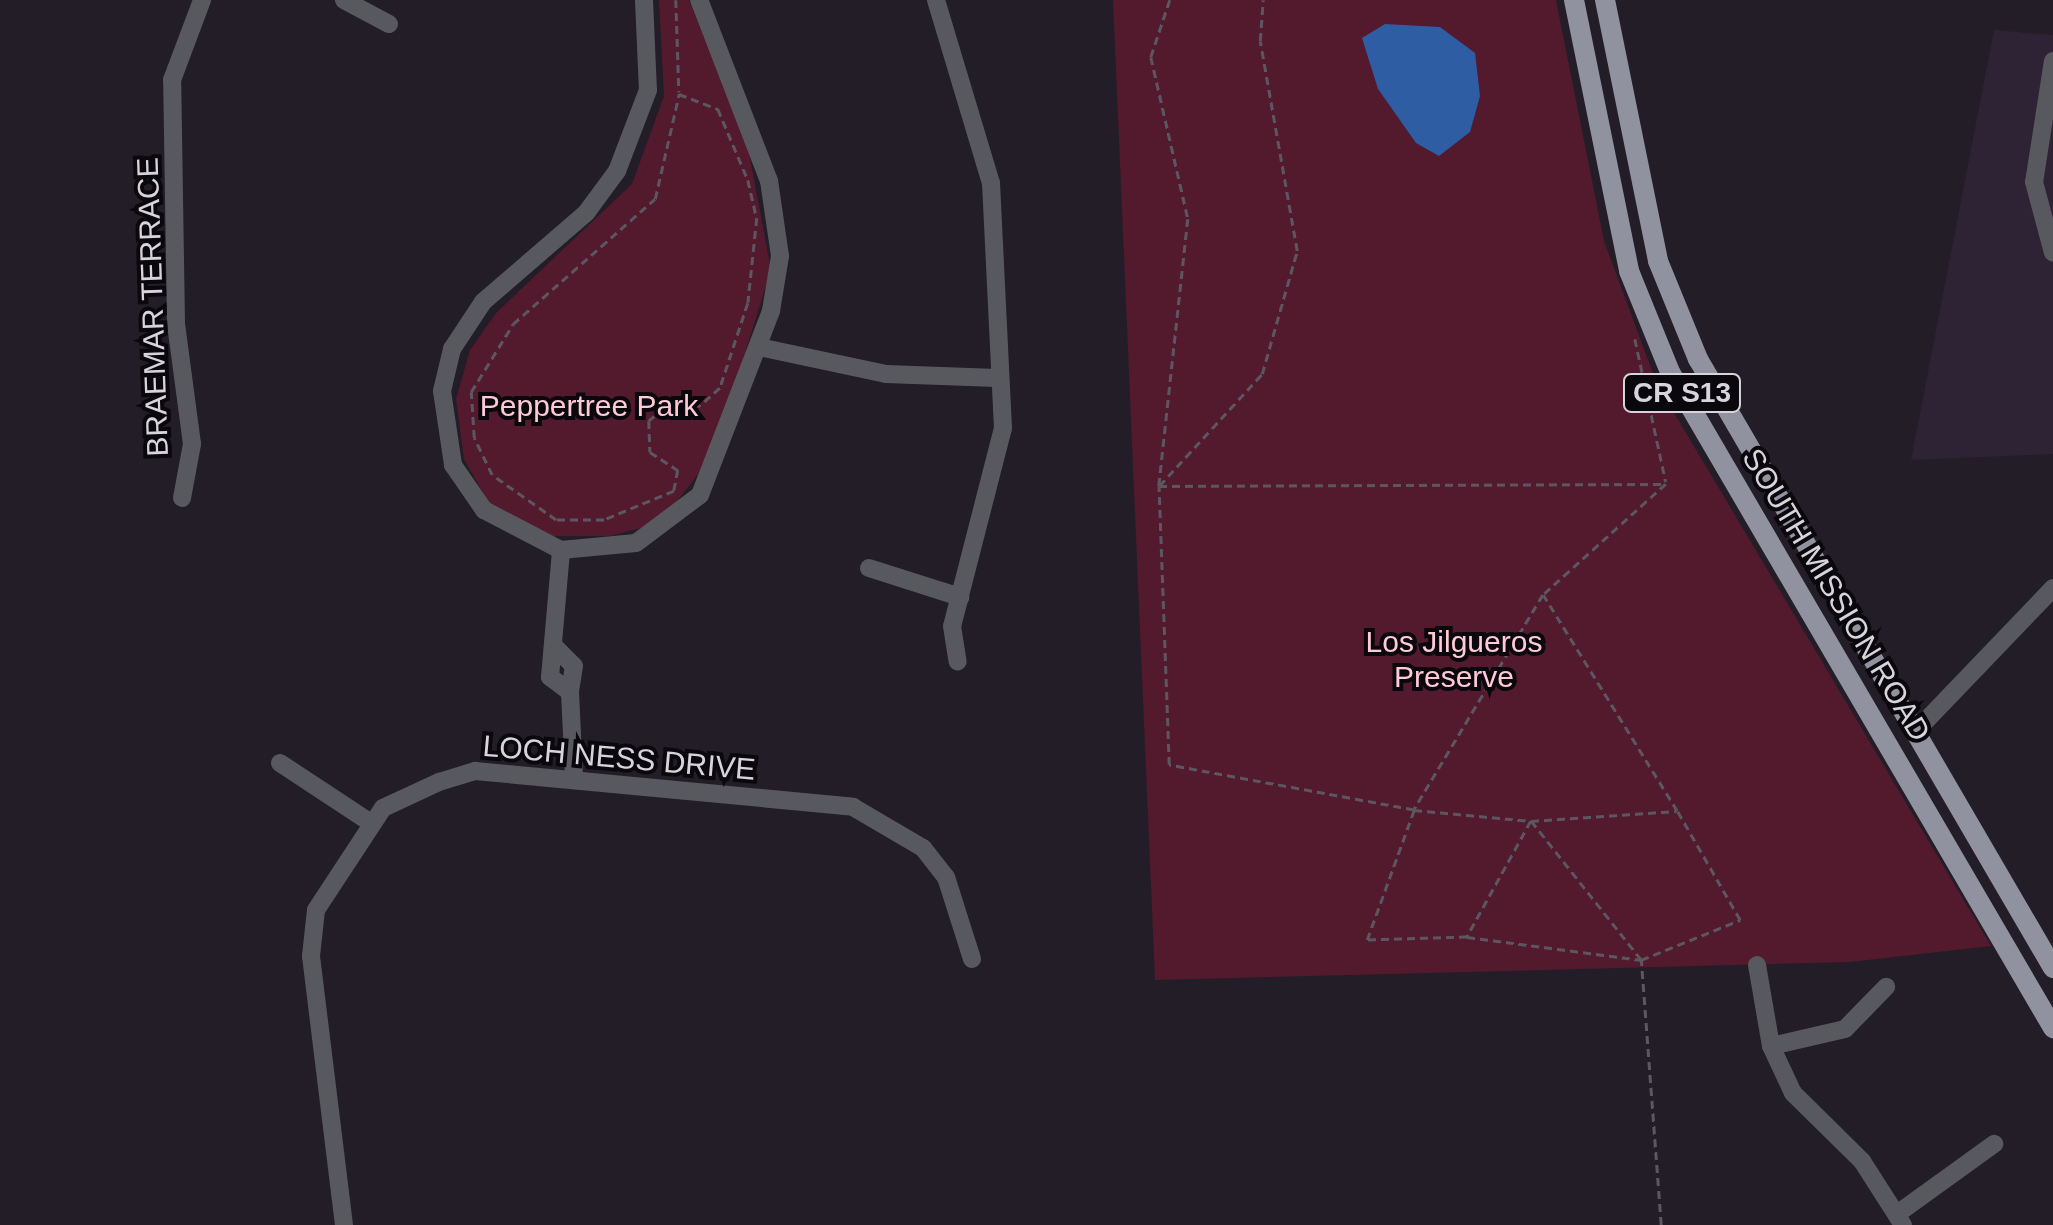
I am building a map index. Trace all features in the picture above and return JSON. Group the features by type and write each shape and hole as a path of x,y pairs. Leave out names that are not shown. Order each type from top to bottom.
{"main road":[{"name":"SOUTH MISSION ROAD","path":"1574,0 1629,271 1670,372 2053,1028"},
{"name":"SOUTH MISSION ROAD","path":"1605,0 1649,227 1698,358 2053,968"}],"street":[{"name":"BRAEMAR TERRACE","path":"182,498 192,444 176,324 172,80 202,0"},
{"path":"344,0 389,24"},
{"path":"644,0 648,90 618,171 586,213 484,302 452,349 442,391 453,465 484,510 561,550 636,543 686,510 716,465 759,347 780,256 777,219 699,0"},
{"path":"936,0 991,182 998,378 997,468 960,597 958,662"},
{"path":"2053,61 2034,182 2053,253"},
{"path":"759,347 886,374 998,378"},
{"path":"561,550 550,677 570,692 574,778"},
{"path":"869,568 960,597"},
{"path":"1916,731 2053,588"},
{"path":"280,763 371,822"},
{"name":"LOCH NESS DRIVE","path":"344,1225 311,956 316,910 383,808 475,770 853,807 923,848 946,877 972,960"},
{"path":"1757,964 1771,1046 1792,1093 1862,1161 1900,1220 1994,1144"},
{"path":"1771,1046 1845,1029 1886,987"}],"path":[{"path":"676,0 679,94 654,199 512,324 471,392 474,438 492,475 556,520 604,520 674,491 678,470 650,452 649,421 664,408 700,406 720,388 748,303 757,218 748,180 718,109 679,94"},
{"path":"1170,0 1151,57 1188,219 1159,486 1169,765 1414,810 1531,820 1677,810"},
{"path":"1159,486 1262,374 1297,251 1260,41 1263,0"},
{"path":"1159,486 1666,484 1543,595 1414,810 1367,940 1467,937 1641,960 1740,920 1677,810 1543,595"},
{"path":"1467,937 1531,820"},
{"path":"1531,820 1641,960 1661,1225"}],"shaded area":[{"path":"1994,30 2053,35 2053,454 1911,460"}],"green space":[{"name":"Peppertree Park","path":"659,0 689,0 748,147 771,270 713,455 660,523 610,536 545,536 490,505 464,459 456,399 470,350 497,312 632,184 664,96"},
{"name":"Los Jilgueros Preserve","path":"1113,0 1556,0 1604,241 1657,384 1991,946 1850,962 1155,980"}],"water":[{"path":"1385,24 1440,27 1475,53 1480,96 1470,132 1439,156 1416,143 1378,89 1362,38"}]}
